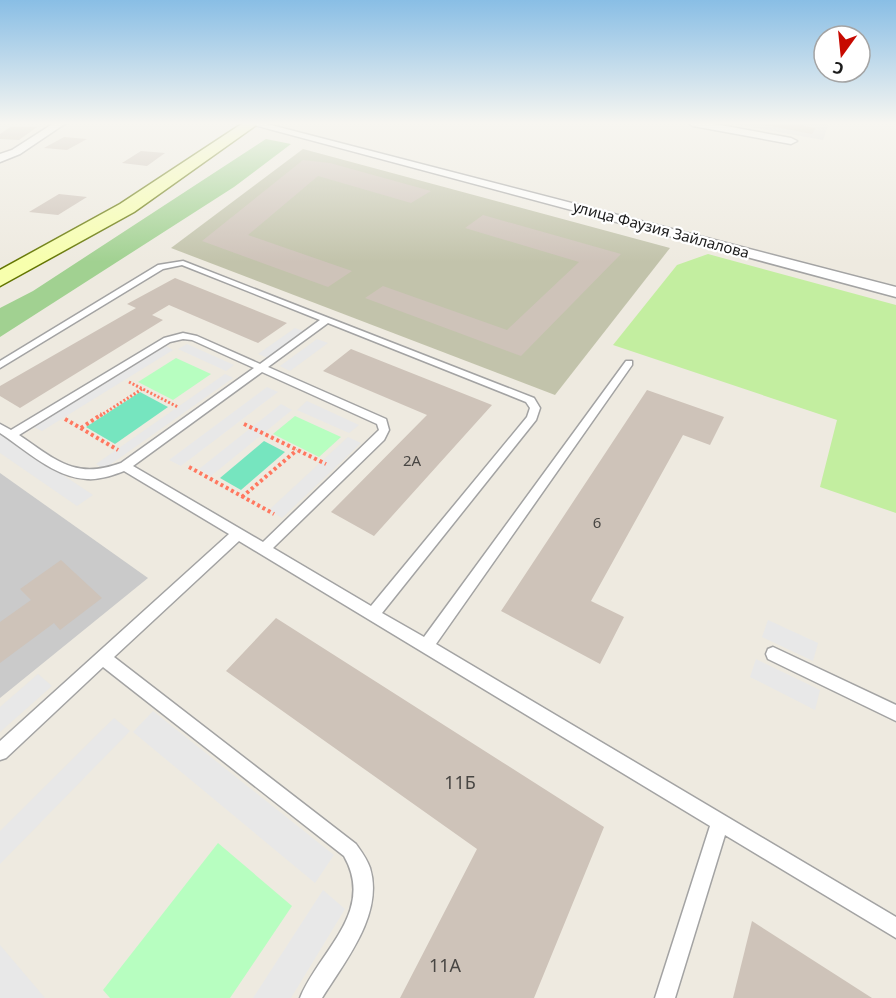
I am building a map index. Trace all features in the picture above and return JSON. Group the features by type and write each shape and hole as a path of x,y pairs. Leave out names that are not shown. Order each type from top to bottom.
{"main road":[{"path":"0,279 127,208 184,170"}],"street":[{"name":"улица Фаузия Зайлалова","path":"429,170 896,292"}],"lane":[{"path":"0,365 161,267 174,263 188,264 524,396 535,408 532,418 373,614"},
{"path":"0,428 70,471 84,475 98,475 130,462 328,319"},
{"path":"11,435 167,340 183,336 382,422 382,434 264,549"},
{"path":"426,646 628,363"},
{"path":"130,462 264,549 896,928"},
{"path":"0,752 239,533"},
{"path":"773,654 896,713"},
{"path":"103,658 350,850 361,863 366,890 361,910 310,998"},
{"path":"665,998 720,822"}],"path":[{"path":"112,373 195,415"},
{"path":"81,428 142,389"},
{"path":"50,411 81,428 130,462"},
{"path":"244,424 343,472"},
{"path":"242,497 297,450"},
{"path":"189,467 290,524"}],"shaded area":[{"path":"276,170 379,170 670,248 555,395 171,248"},
{"path":"295,328 306,332 268,358 258,354"},
{"path":"317,339 328,343 290,371 280,366"},
{"path":"187,344 234,365 226,371 178,349"},
{"path":"166,346 173,350 42,431 34,427"},
{"path":"225,374 233,378 104,469 96,464"},
{"path":"267,387 278,392 181,466 169,460"},
{"path":"307,401 359,425 349,433 297,410"},
{"path":"281,404 292,410 211,476 199,469"},
{"path":"0,433 93,495 77,506 0,453"},
{"path":"348,437 361,443 282,518 269,510"},
{"path":"0,473 148,578 0,698"},
{"path":"768,620 818,643 813,661 762,637"},
{"path":"756,659 820,690 815,710 750,677"},
{"path":"38,674 52,686 0,732 0,707"},
{"path":"153,711 334,855 315,883 133,732"},
{"path":"114,718 130,731 0,864 0,831"},
{"path":"323,890 345,909 291,998 253,998"},
{"path":"0,945 45,998 0,998"}],"green space":[{"path":"219,170 257,170 234,187 0,337 0,308 33,291"},
{"path":"708,254 896,305 896,513 820,487 837,420 613,345 677,265"},
{"path":"176,358 211,374 173,400 138,382"},
{"path":"140,392 168,407 115,444 86,427"},
{"path":"295,416 341,437 319,457 273,434"},
{"path":"264,441 285,452 241,490 220,478"},
{"path":"218,843 292,906 230,998 110,998 103,990"}],"building":[{"path":"291,170 354,170 431,191 411,203 318,176 248,235 352,271 328,287 202,241"},
{"path":"59,194 87,197 58,215 29,212"},
{"path":"483,215 621,254 521,356 365,298 383,286 507,330 579,262 465,228"},
{"path":"175,278 287,323 258,343 169,305 152,315 163,320 20,408 0,396 0,386 136,308 127,304"},
{"path":"351,349 492,405 374,536 331,512 427,415 323,371"},
{"path":"647,390 724,417 710,445 683,435 591,601 624,617 600,664 501,611"},
{"path":"61,560 102,598 60,630 54,623 0,663 0,622 31,600 20,589"},
{"path":"276,618 604,827 534,998 400,998 477,849 226,671"},
{"path":"752,921 872,998 733,998"}]}
